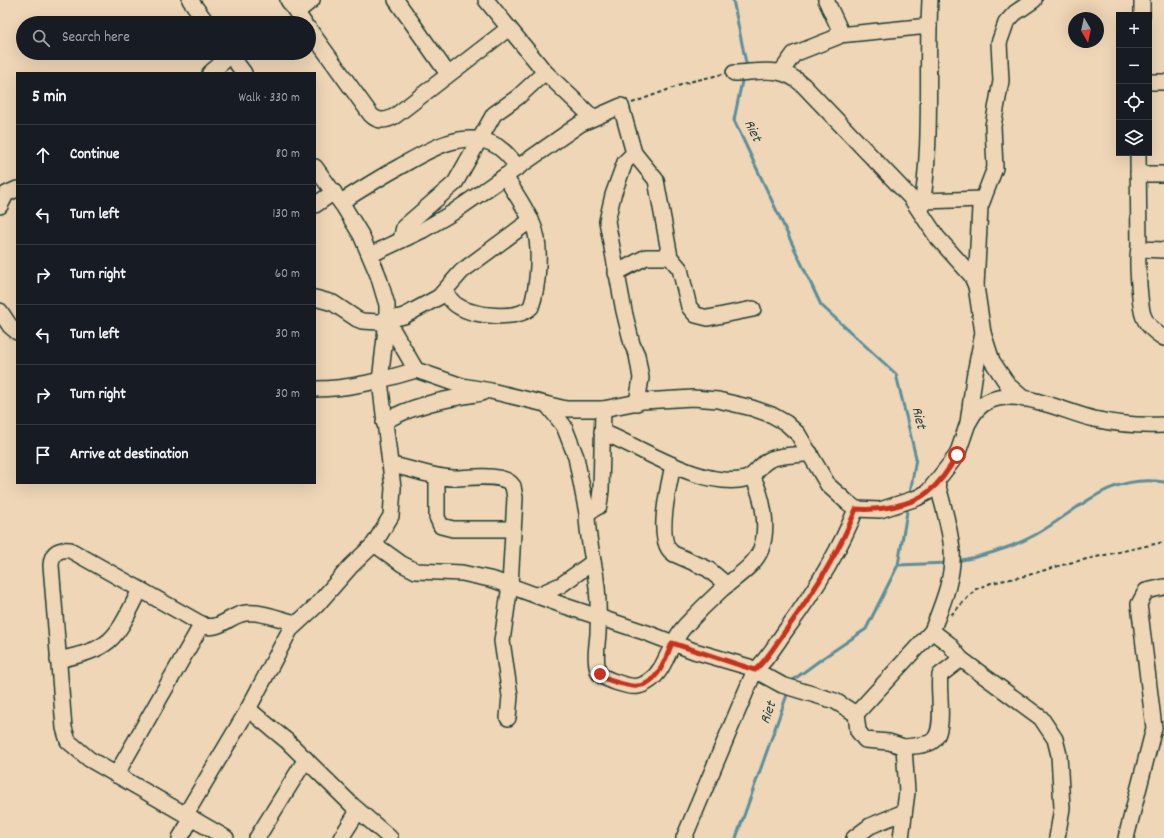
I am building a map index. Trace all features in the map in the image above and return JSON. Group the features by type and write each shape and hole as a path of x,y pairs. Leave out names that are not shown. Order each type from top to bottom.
{"street":[{"path":"190,0 202,16"},
{"path":"288,0 299,16"},
{"path":"301,16 312,0"},
{"path":"396,0 448,74"},
{"path":"486,0 545,72 592,117"},
{"path":"826,0 839,28 839,35"},
{"path":"922,206 927,153 930,0"},
{"path":"976,286 978,222 983,199 995,168 993,126 1001,80 998,53 1000,35 1006,23 1015,13 1034,0"},
{"path":"1142,0 1142,12"},
{"path":"781,72 794,54 832,41 839,35 929,26"},
{"path":"316,39 371,115 378,120 391,118 509,28"},
{"path":"211,72 224,60"},
{"path":"234,60 243,72"},
{"path":"401,240 404,227 455,182 494,114 518,97 545,72"},
{"path":"734,73 781,72 789,74 803,85 911,198 922,206 938,237 971,275 976,286 987,348 997,370 1008,385 1024,399"},
{"path":"1152,82 1164,82"},
{"path":"370,255 440,220 483,192 580,124 592,117 621,106 634,153 656,180 670,257 680,269 689,307 696,315 708,318 753,309"},
{"path":"316,205 337,197 434,147 454,141 479,140 501,148 518,167"},
{"path":"634,153 626,162 613,195 608,214 608,225 616,273 641,378 637,402"},
{"path":"1138,156 1139,249 1137,263 1143,314 1147,322 1164,338"},
{"path":"180,838 189,816 286,637 297,623 319,603 351,566 374,544 391,516 393,488 380,381 388,320 387,305 370,255 337,197 316,168"},
{"path":"1138,174 1164,174"},
{"path":"445,292 452,302 460,308 485,314 516,314 528,310 533,302 537,268 538,240 531,220 505,176"},
{"path":"455,182 483,192"},
{"path":"0,206 6,194 16,189"},
{"path":"922,206 983,199"},
{"path":"316,298 333,303 357,319 373,322 388,320 414,312 432,302 445,292 462,271 531,220"},
{"path":"1139,249 1164,250"},
{"path":"616,273 646,257 670,257"},
{"path":"0,311 10,326 16,331"},
{"path":"388,320 416,370"},
{"path":"316,389 328,389 380,381 416,370 462,386 491,391 548,406 573,409 603,409 637,402 662,399 707,398 752,408 772,415 786,423 798,434 828,485 856,509 880,510 917,498 928,492 937,483 957,455 968,423 974,378 984,333"},
{"path":"384,422 397,414 436,402 491,391"},
{"path":"968,423 974,413 987,401 1009,398 1024,399 1094,419 1128,424 1164,425"},
{"path":"548,406 564,426 576,457 587,513 587,535 593,562 598,617 596,656 598,670 601,676 611,681 636,686 648,682 661,669 672,643 693,617 754,560 762,545 763,502 752,476"},
{"path":"587,513 599,506 603,409"},
{"path":"602,432 673,465 707,477 738,480 752,476 760,465 770,459 781,456 810,453"},
{"path":"390,465 411,468 437,476 499,477 507,479 512,483 515,490 510,585 502,641 510,696 508,718"},
{"path":"673,465 664,527 666,546 670,552 713,572 727,585"},
{"path":"437,476 437,517 441,526 452,529 513,529"},
{"path":"937,483 948,526 952,551 950,576 944,600 932,631 856,714 858,731 865,740 889,742 904,748 930,743 938,736 941,722 938,686 940,675 961,659"},
{"path":"684,838 755,670 766,661 810,598 844,541 856,509"},
{"path":"374,544 402,564 416,570 482,576 510,585 672,643 755,670 782,685 802,692 821,695 835,701 856,714"},
{"path":"226,838 80,753 66,737 58,660 51,565 56,552 70,550 209,627 217,626 238,614 248,613 297,623"},
{"path":"538,596 561,585 593,562"},
{"path":"1126,838 1159,729 1139,611 1140,600 1146,592 1164,587"},
{"path":"58,660 89,653 105,645 117,633 140,590"},
{"path":"116,775 202,624"},
{"path":"932,631 949,644 961,659 1041,718 1054,739 1059,755 1062,808 1057,838"},
{"path":"248,709 306,759 358,811 390,838"},
{"path":"901,838 906,792 904,748"},
{"path":"257,838 306,759"},
{"path":"341,838 358,811"},
{"path":"854,838 870,826 904,812"}],"path":[{"path":"621,106 689,82 734,73"},
{"path":"948,618 958,610 966,598 976,589 991,583 1025,576 1069,563 1164,542"}],"waterway":[{"name":"Riet","path":"733,0 746,63 745,69"},
{"name":"Riet","path":"743,76 734,120 821,305 896,374 916,458 910,494"},
{"path":"957,561 997,551 1026,540 1080,505 1110,488 1126,483 1144,481 1164,482"},
{"name":"Riet","path":"792,683 793,680 823,658 866,629 898,565 908,506"},
{"path":"898,565 948,563"},
{"name":"Riet","path":"736,838 788,692"}],"route":[{"path":"600,674 604,678 611,681 636,686 642,685 653,678 661,669 672,643 755,670 766,661 772,650 810,598 846,536 856,509 880,510 922,496 937,483 957,455"}]}
